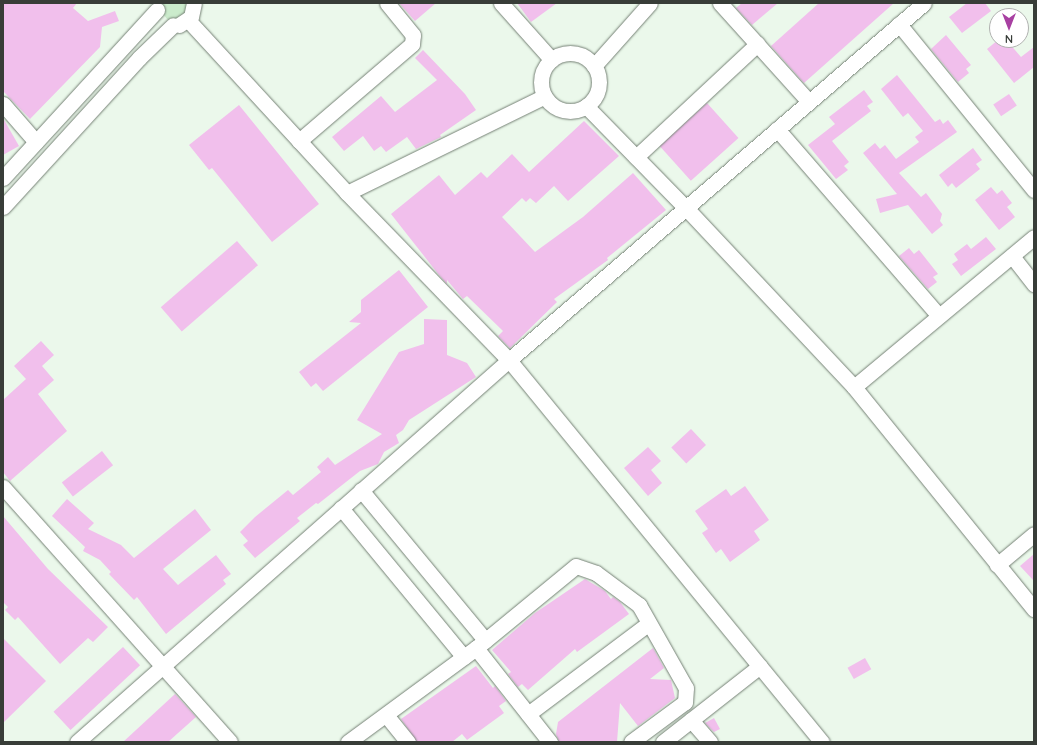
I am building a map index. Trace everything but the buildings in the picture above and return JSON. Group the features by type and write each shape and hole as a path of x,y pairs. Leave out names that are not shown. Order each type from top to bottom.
{"street":[{"path":"3,207 139,58 173,25 188,20 194,10 194,3"},
{"path":"299,141 412,44 413,35 387,3"},
{"path":"501,3 552,60"},
{"path":"594,66 650,3"},
{"path":"720,3 809,102"},
{"path":"77,742 509,360 924,3"},
{"path":"3,178 157,6 162,20 173,25"},
{"path":"188,20 347,193 509,360 822,742"},
{"path":"899,24 1034,190"},
{"path":"636,157 757,44"},
{"path":"576,54 594,66 599,85 597,93 586,106 570,111 562,110 550,102 545,96 542,74 552,60 559,56 576,54"},
{"path":"347,193 545,96"},
{"path":"3,104 36,142"},
{"path":"586,106 686,208 854,387 997,566 1034,609"},
{"path":"777,129 939,316"},
{"path":"854,387 1034,237"},
{"path":"1012,256 1034,284"},
{"path":"3,487 230,742"},
{"path":"362,490 475,648 550,742"},
{"path":"341,508 475,648"},
{"path":"997,566 1034,534"},
{"path":"348,742 475,648 576,566 596,573 639,605 686,688 685,702 632,742"},
{"path":"528,714 649,623"},
{"path":"662,742 760,666"},
{"path":"386,715 408,742"},
{"path":"691,720 710,742"}],"green space":[{"path":"161,3 190,3 183,19 168,20 161,12"}]}
